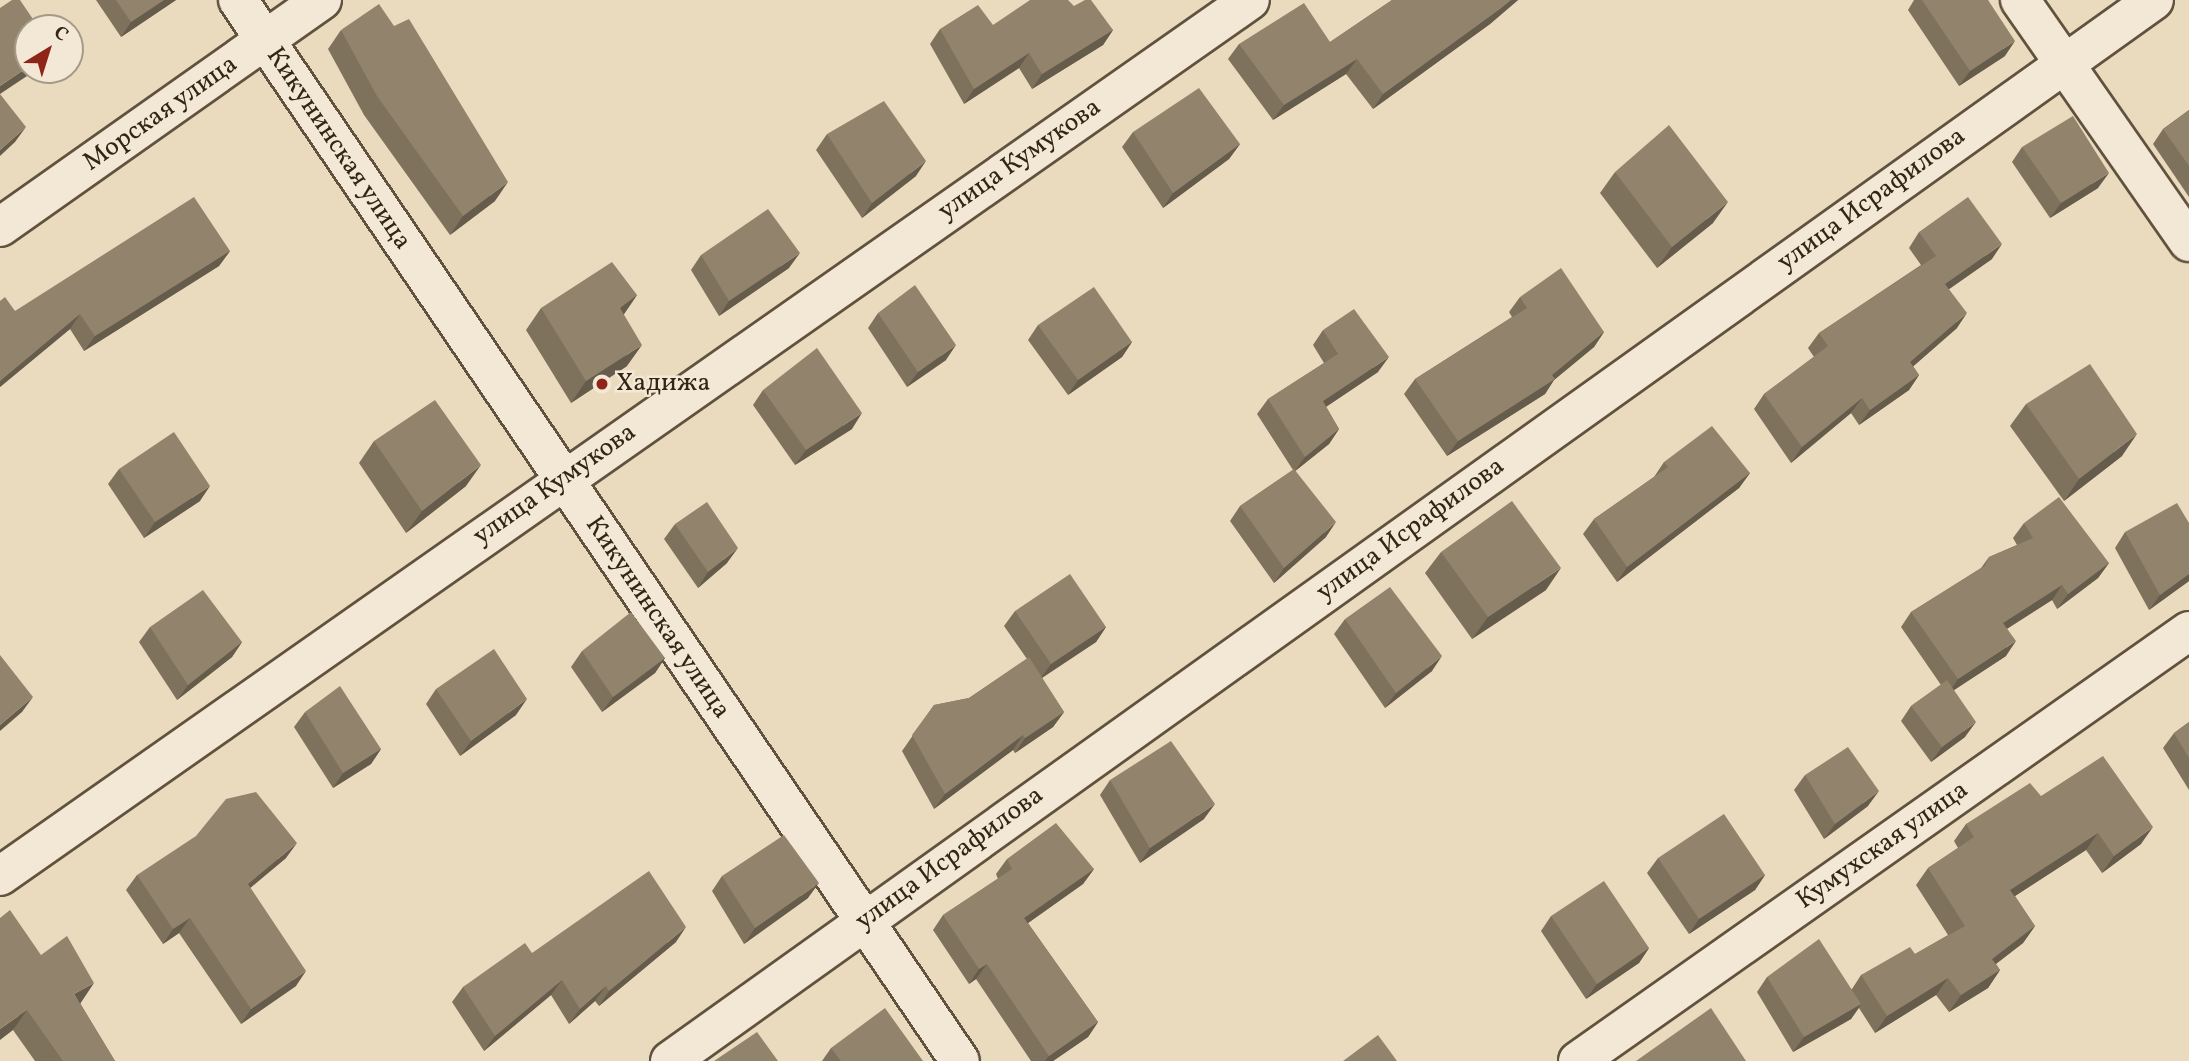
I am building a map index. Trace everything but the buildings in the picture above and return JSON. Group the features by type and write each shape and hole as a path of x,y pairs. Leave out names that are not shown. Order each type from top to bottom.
{"street":[{"name":"Кикунинская улица","path":"238,0 862,922 960,1061"},
{"name":"Морская улица","path":"0,227 322,0"},
{"name":"улица Кумукова","path":"0,876 1250,0"},
{"path":"2020,0 2189,242"},
{"name":"улица Исрафилова","path":"670,1061 2154,0"},
{"name":"Кумухская улица","path":"1578,1061 2189,631"}],"place":[{"name":"Хадижа","path":"602,384"}]}
